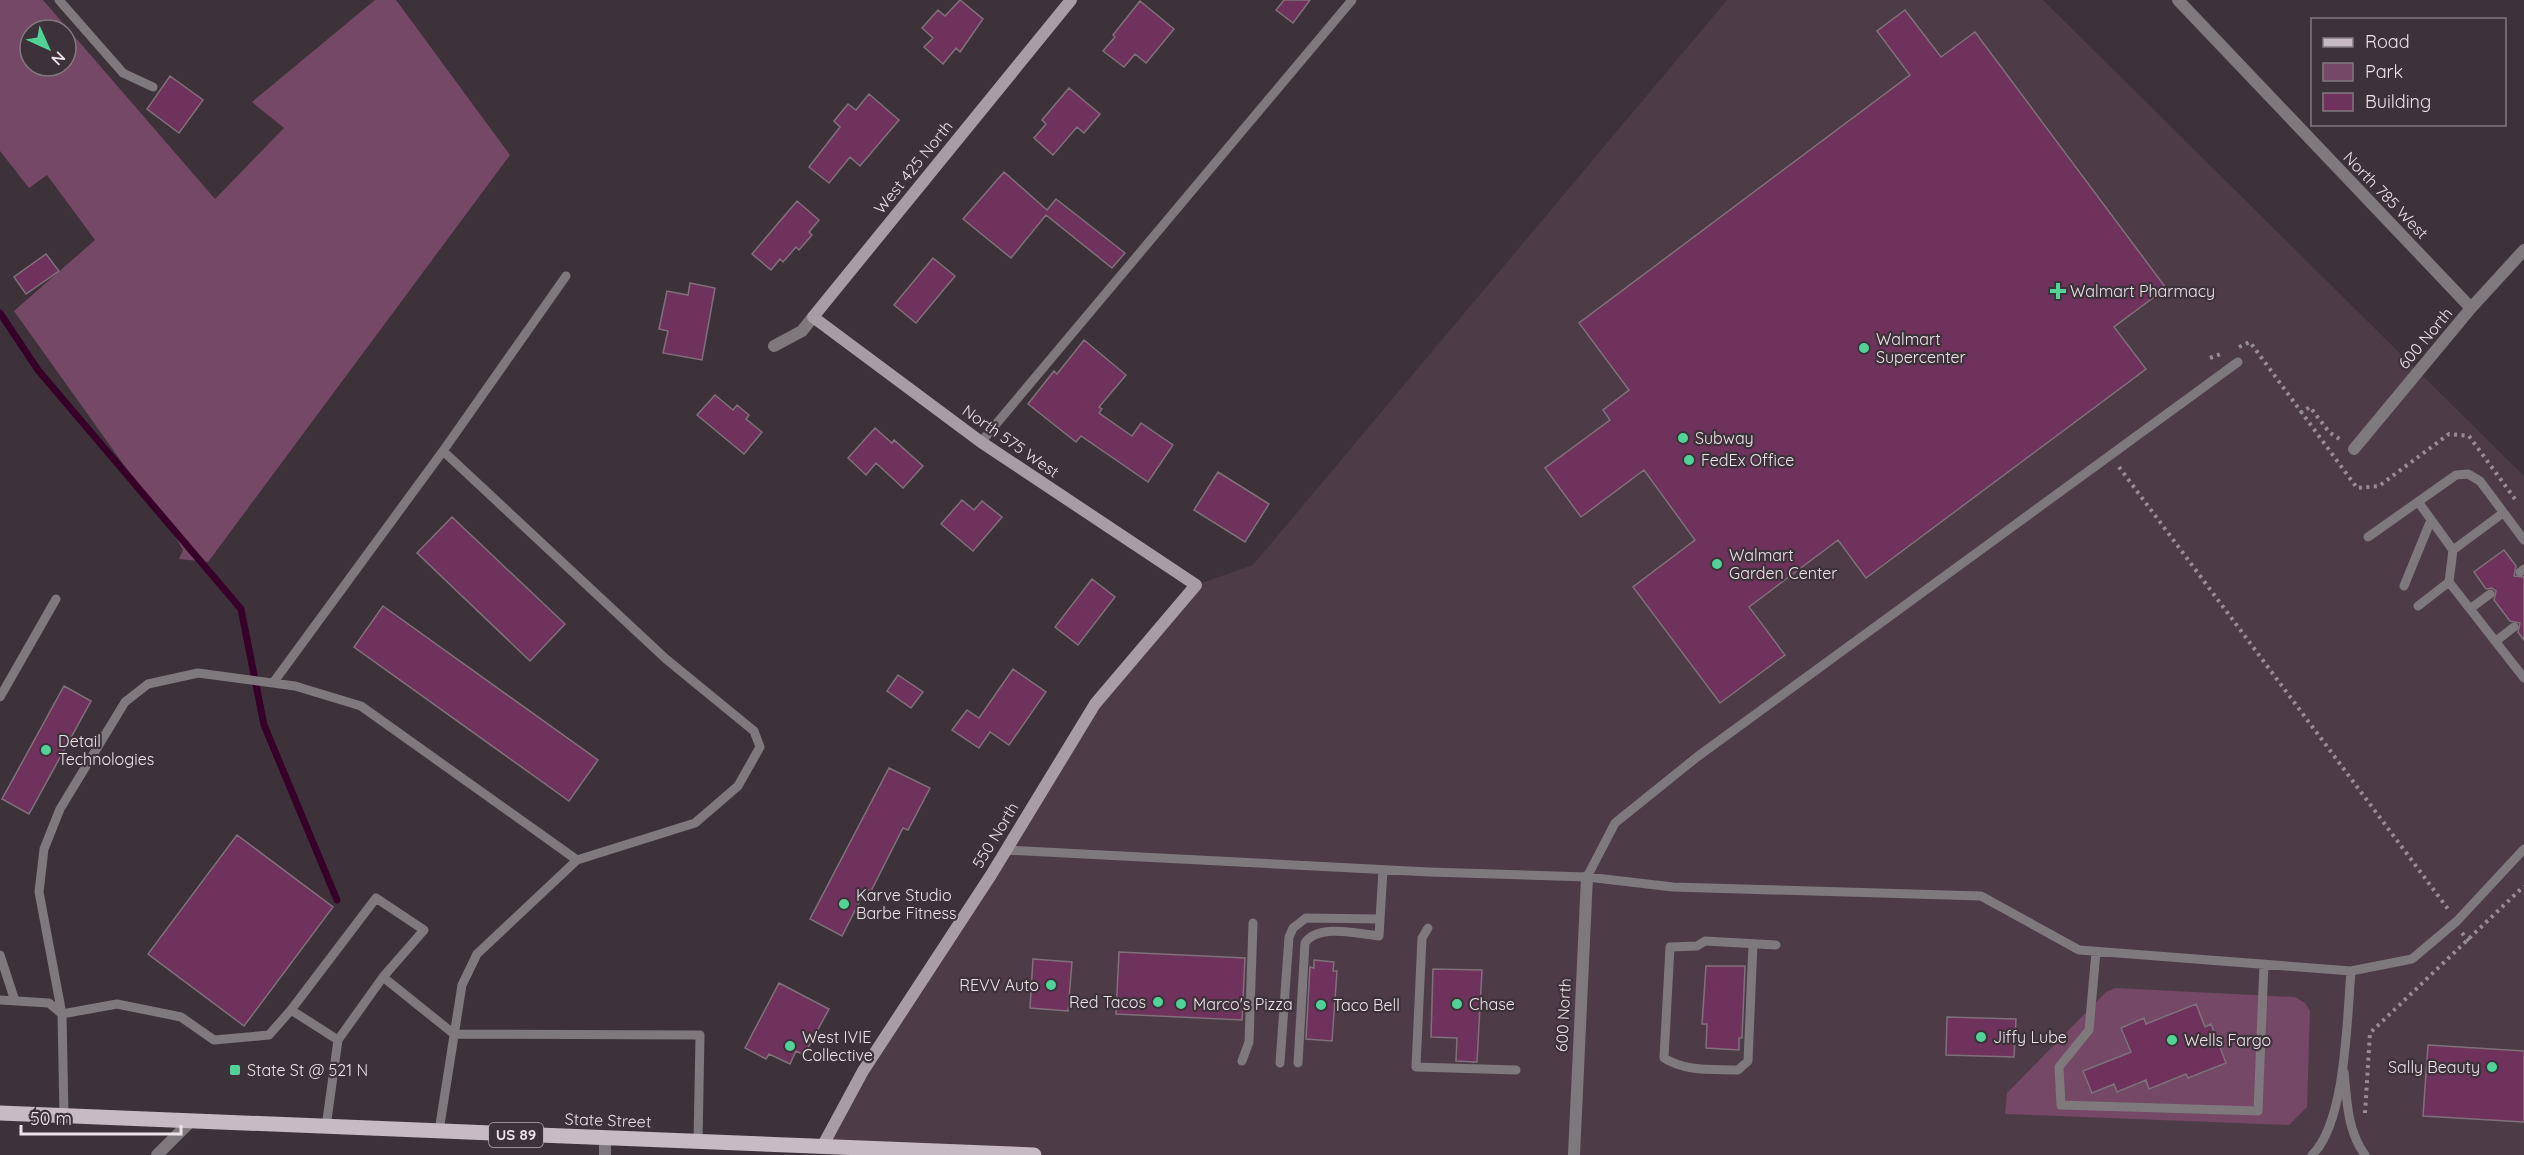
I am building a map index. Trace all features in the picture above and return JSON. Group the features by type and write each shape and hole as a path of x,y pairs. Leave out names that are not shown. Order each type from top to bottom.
{"main road":[{"name":"State Street","path":"0,1113 1034,1155"}],"street":[{"name":"West 425 North","path":"774,346 802,331 1071,0"},
{"name":"North 785 West","path":"2178,0 2471,308"},
{"name":"600 North","path":"2354,449 2471,308 2524,250"},
{"name":"North 575 West","path":"813,317 981,442 1196,585"},
{"name":"550 North","path":"822,1147 862,1071 1006,850 1095,704 1196,585"},
{"name":"600 North","path":"1574,1155 1587,877"},
{"path":"157,1155 190,1122"},
{"path":"605,1138 605,1155"}],"lane":[{"path":"59,0 123,73 153,87"},
{"path":"981,442 1352,0"},
{"path":"273,683 443,451 566,276"},
{"path":"1587,877 1615,823 2110,454 2238,362"},
{"path":"439,1131 462,985 477,954 577,860 695,824 738,786 760,747 754,731 666,659 443,451"},
{"path":"2368,537 2456,475 2468,474 2480,481 2524,540"},
{"path":"2418,606 2449,582 2453,550 2419,503"},
{"path":"2453,550 2503,513"},
{"path":"2404,586 2431,520"},
{"path":"2449,582 2523,676"},
{"path":"2471,608 2490,594"},
{"path":"0,697 56,599"},
{"path":"2496,641 2514,627"},
{"path":"64,1116 62,1014 39,892 44,849 60,809 125,702 148,684 198,673 295,686 362,706 577,860"},
{"path":"1006,850 1383,870 1587,877 1674,887 1982,896 2079,950 2351,971 2412,959 2457,921 2524,849"},
{"path":"1298,1063 1305,943 1308,938 1321,932 1379,936 1383,870"},
{"path":"62,1014 117,1004 181,1017 214,1040 269,1035 291,1010 376,898 424,930 383,977 338,1040 326,1127"},
{"path":"1280,1063 1288,937 1293,928 1306,918 1380,919"},
{"path":"1242,1060 1249,1042 1253,923"},
{"path":"1428,928 1422,938 1416,1067 1516,1070"},
{"path":"1753,944 1748,1061 1738,1070 1690,1069 1676,1066 1664,1058 1670,947 1697,946 1705,941 1776,945"},
{"path":"2096,952 2089,1030 2059,1067 2061,1105 2258,1111 2265,964"},
{"path":"0,955 15,1001"},
{"path":"2312,1155 2323,1142 2331,1125 2343,1063 2351,971"},
{"path":"383,977 454,1034 700,1035 698,1142"},
{"path":"0,1000 49,1003 62,1014"},
{"path":"291,1010 338,1040"},
{"path":"2343,1063 2350,1123 2356,1143 2365,1155"}],"path":[{"path":"2300,414 2310,407 2329,432 2354,449"},
{"path":"2110,454 2457,921 2469,941"},
{"path":"2365,1122 2370,1033 2448,957 2469,941 2524,886"}],"shaded area":[{"path":"1727,0 2043,0 2524,476 2524,1155 983,1155 822,1147 1095,704 1196,585 1253,565"}],"green space":[{"path":"0,0 43,0 59,18 18,18 18,78 78,78 78,40 215,199 284,128 252,102 375,0 396,0 510,155 208,562 179,559 183,550 176,538 14,311 95,240 47,175 29,188 0,151"},
{"path":"2115,988 2295,997 2305,1003 2310,1011 2307,1107 2289,1125 2005,1114 2007,1093 2106,992"}],"building":[{"path":"960,0 983,19 960,52 956,48 943,64 924,47 933,38 922,28 938,10 945,16"},
{"path":"1284,0 1310,0 1293,23 1276,10"},
{"path":"1140,1 1174,29 1146,63 1135,54 1124,67 1103,51"},
{"name":"Walmart Supercenter","path":"1905,10 1941,57 1975,32 2166,288 2114,327 2146,369 1866,578 1838,540 1749,607 1785,655 1720,703 1633,587 1695,540 1644,470 1581,517 1545,468 1610,420 1603,410 1629,390 1579,323 1910,75 1877,31"},
{"path":"170,76 203,100 179,133 147,109"},
{"path":"1069,88 1100,114 1084,133 1077,127 1053,155 1034,138 1046,124 1042,120"},
{"path":"869,94 899,120 860,166 850,157 829,183 809,167 840,127 834,121 848,104 856,110"},
{"path":"1004,172 1047,210 1056,199 1125,253 1112,268 1046,215 1011,258 963,219"},
{"path":"797,201 819,220 809,232 812,235 799,250 796,247 783,262 780,259 771,270 752,254"},
{"path":"46,254 59,271 26,294 14,277"},
{"path":"933,258 955,276 916,323 894,305"},
{"path":"690,283 715,288 702,360 663,353 668,331 659,329 667,291 688,295"},
{"path":"1084,340 1126,375 1099,407 1102,409 1099,413 1132,436 1141,423 1173,445 1148,482 1081,436 1076,442 1028,404 1054,371 1057,374"},
{"path":"715,395 733,410 737,405 749,415 746,419 762,432 744,454 697,415"},
{"path":"875,428 892,443 894,440 923,466 903,488 876,463 866,475 848,458"},
{"path":"1218,472 1269,504 1245,542 1194,510"},
{"path":"962,500 974,510 982,501 1002,517 973,551 941,524"},
{"path":"452,517 565,624 530,661 417,553"},
{"path":"2504,550 2516,566 2514,576 2524,577 2524,640 2518,632 2520,623 2510,621 2494,600 2496,591 2492,588 2486,589 2474,572"},
{"path":"1092,579 1115,597 1078,645 1055,627"},
{"path":"383,606 598,760 569,801 354,647"},
{"path":"1013,669 1046,692 1009,745 990,732 979,748 952,730 967,710 979,718"},
{"path":"898,675 923,692 911,708 887,691"},
{"name":"Detail Technologies","path":"64,686 91,701 29,814 2,799"},
{"path":"889,768 930,788 908,830 903,828 871,891 866,889 842,936 810,919"},
{"path":"237,835 333,907 244,1026 148,954"},
{"path":"1119,952 1245,958 1242,1020 1116,1014"},
{"name":"REVV Auto","path":"1033,959 1072,962 1068,1011 1030,1008"},
{"name":"Taco Bell","path":"1314,960 1334,962 1333,971 1337,971 1332,1041 1306,1039 1310,967 1314,968"},
{"path":"1706,966 1745,966 1742,1038 1739,1038 1739,1050 1706,1048 1707,1024 1702,1024"},
{"name":"Chase","path":"1433,969 1482,970 1477,1062 1456,1061 1457,1038 1431,1037"},
{"path":"779,983 829,1009 804,1055 796,1051 790,1064 769,1054 766,1059 745,1048"},
{"name":"Wells Fargo","path":"2196,1004 2205,1027 2211,1024 2226,1063 2188,1078 2186,1074 2149,1089 2146,1080 2117,1092 2114,1084 2092,1093 2083,1071 2131,1052 2121,1028 2144,1018 2146,1024"},
{"name":"Jiffy Lube","path":"1947,1017 2016,1019 2014,1057 1946,1055"},
{"path":"2428,1045 2524,1051 2524,1122 2423,1116"}],"waterway":[{"path":"0,313 38,370 241,609 264,725 337,900"}],"place":[{"name":"Walmart Pharmacy","path":"2058,291"},
{"name":"Walmart Supercenter","path":"1864,348"},
{"name":"Subway","path":"1683,438"},
{"name":"FedEx Office","path":"1689,460"},
{"name":"Walmart Garden Center","path":"1717,564"},
{"name":"Detail Technologies","path":"46,750"},
{"name":"Karve Studio Barbe Fitness","path":"844,904"},
{"name":"REVV Auto","path":"1051,985"},
{"name":"Red Tacos","path":"1158,1002"},
{"name":"Marco's Pizza","path":"1181,1004"},
{"name":"Chase","path":"1457,1004"},
{"name":"Taco Bell","path":"1321,1005"},
{"name":"Jiffy Lube","path":"1981,1037"},
{"name":"Wells Fargo","path":"2172,1040"},
{"name":"West IVIE Collective","path":"790,1046"},
{"name":"Sally Beauty","path":"2492,1067"},
{"name":"State St @ 521 N","path":"235,1070"}]}
